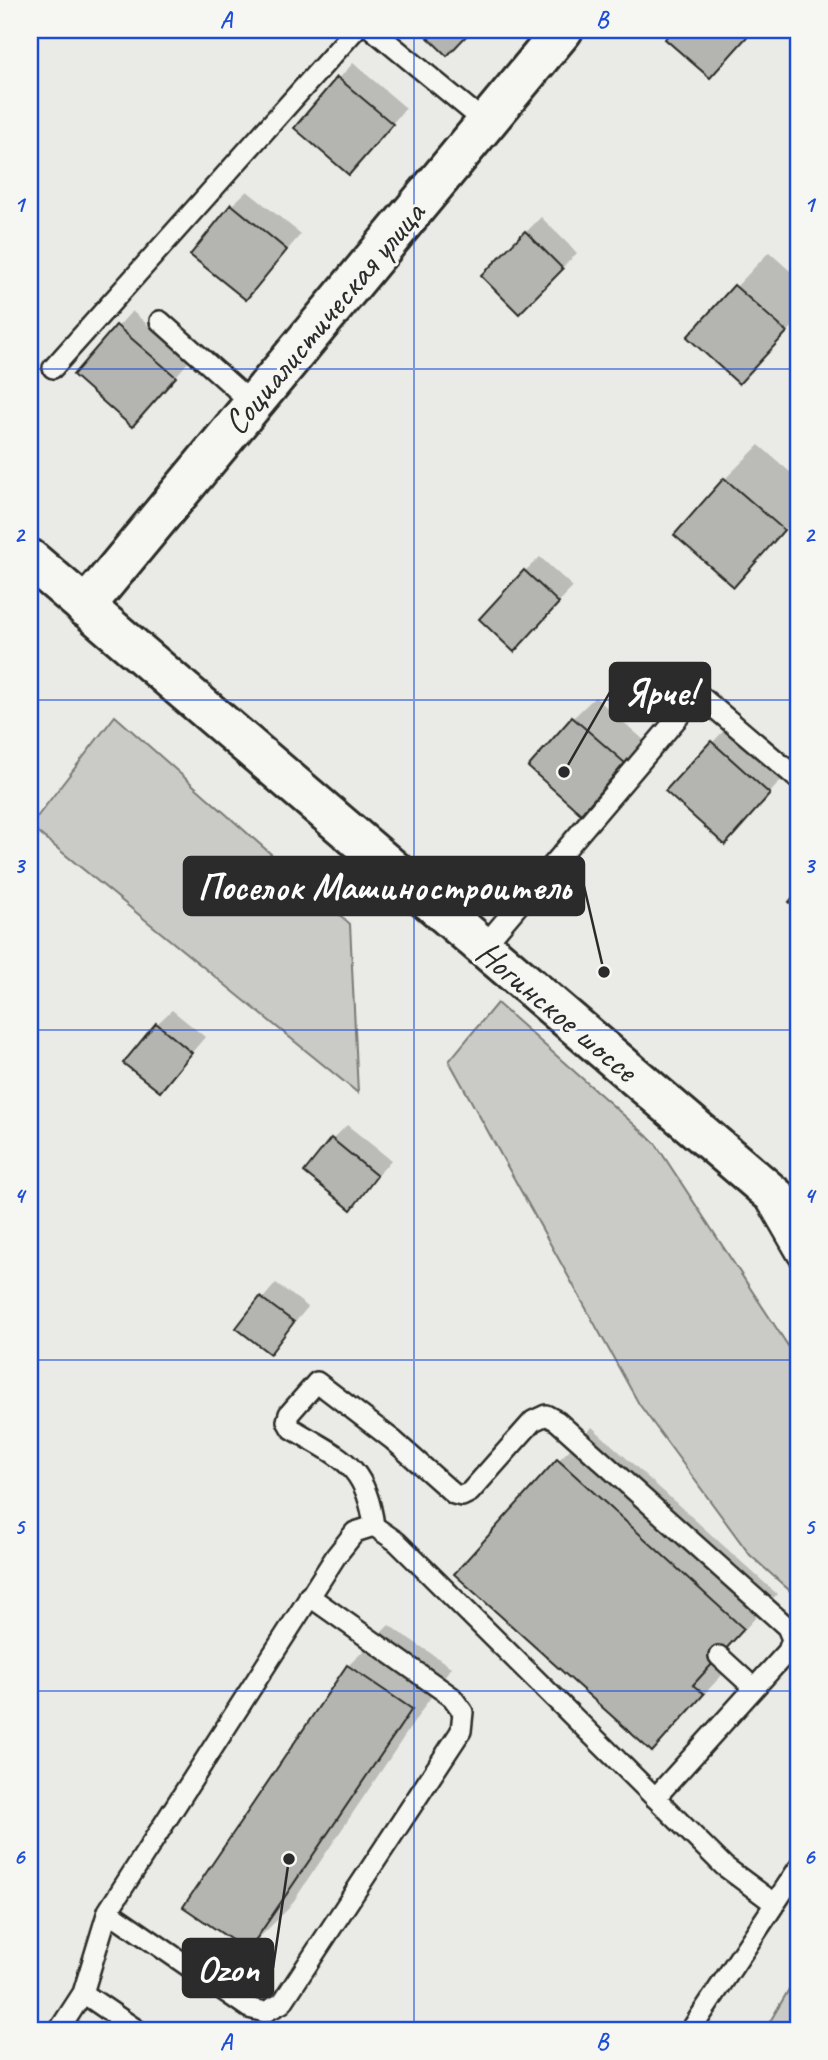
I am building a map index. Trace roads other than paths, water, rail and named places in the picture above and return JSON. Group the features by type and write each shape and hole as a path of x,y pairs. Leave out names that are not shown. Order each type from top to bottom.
{"main road":[{"name":"Социалистическая улица","path":"85,607 563,30"},
{"name":"Ногинское шоссе","path":"30,559 798,1216"}],"lane":[{"path":"54,368 355,30"},
{"path":"373,30 486,123"},
{"path":"160,321 253,404"},
{"path":"482,948 698,694 798,779"},
{"path":"750,1173 798,1256"},
{"path":"656,1798 788,1651 793,1639 787,1627 557,1421 546,1415 533,1421 470,1492 462,1496 454,1494 393,1440 317,1382 289,1414 287,1421 290,1428 345,1461 363,1479 371,1501 374,1526 397,1542 724,1866 775,1904"},
{"path":"59,2030 83,1993 108,1911 309,1596 355,1532 374,1526"},
{"path":"108,1911 249,2008 265,2012 282,2003 461,1731 463,1712 452,1697 309,1596"},
{"path":"719,1656 754,1688"},
{"path":"691,2030 798,1869"},
{"path":"83,1993 137,2030"}],"place":[{"name":"Ярче!","path":"564,772"},
{"name":"Поселок Машиностроитель","path":"604,972"},
{"name":"Ozon","path":"289,1859"}]}
